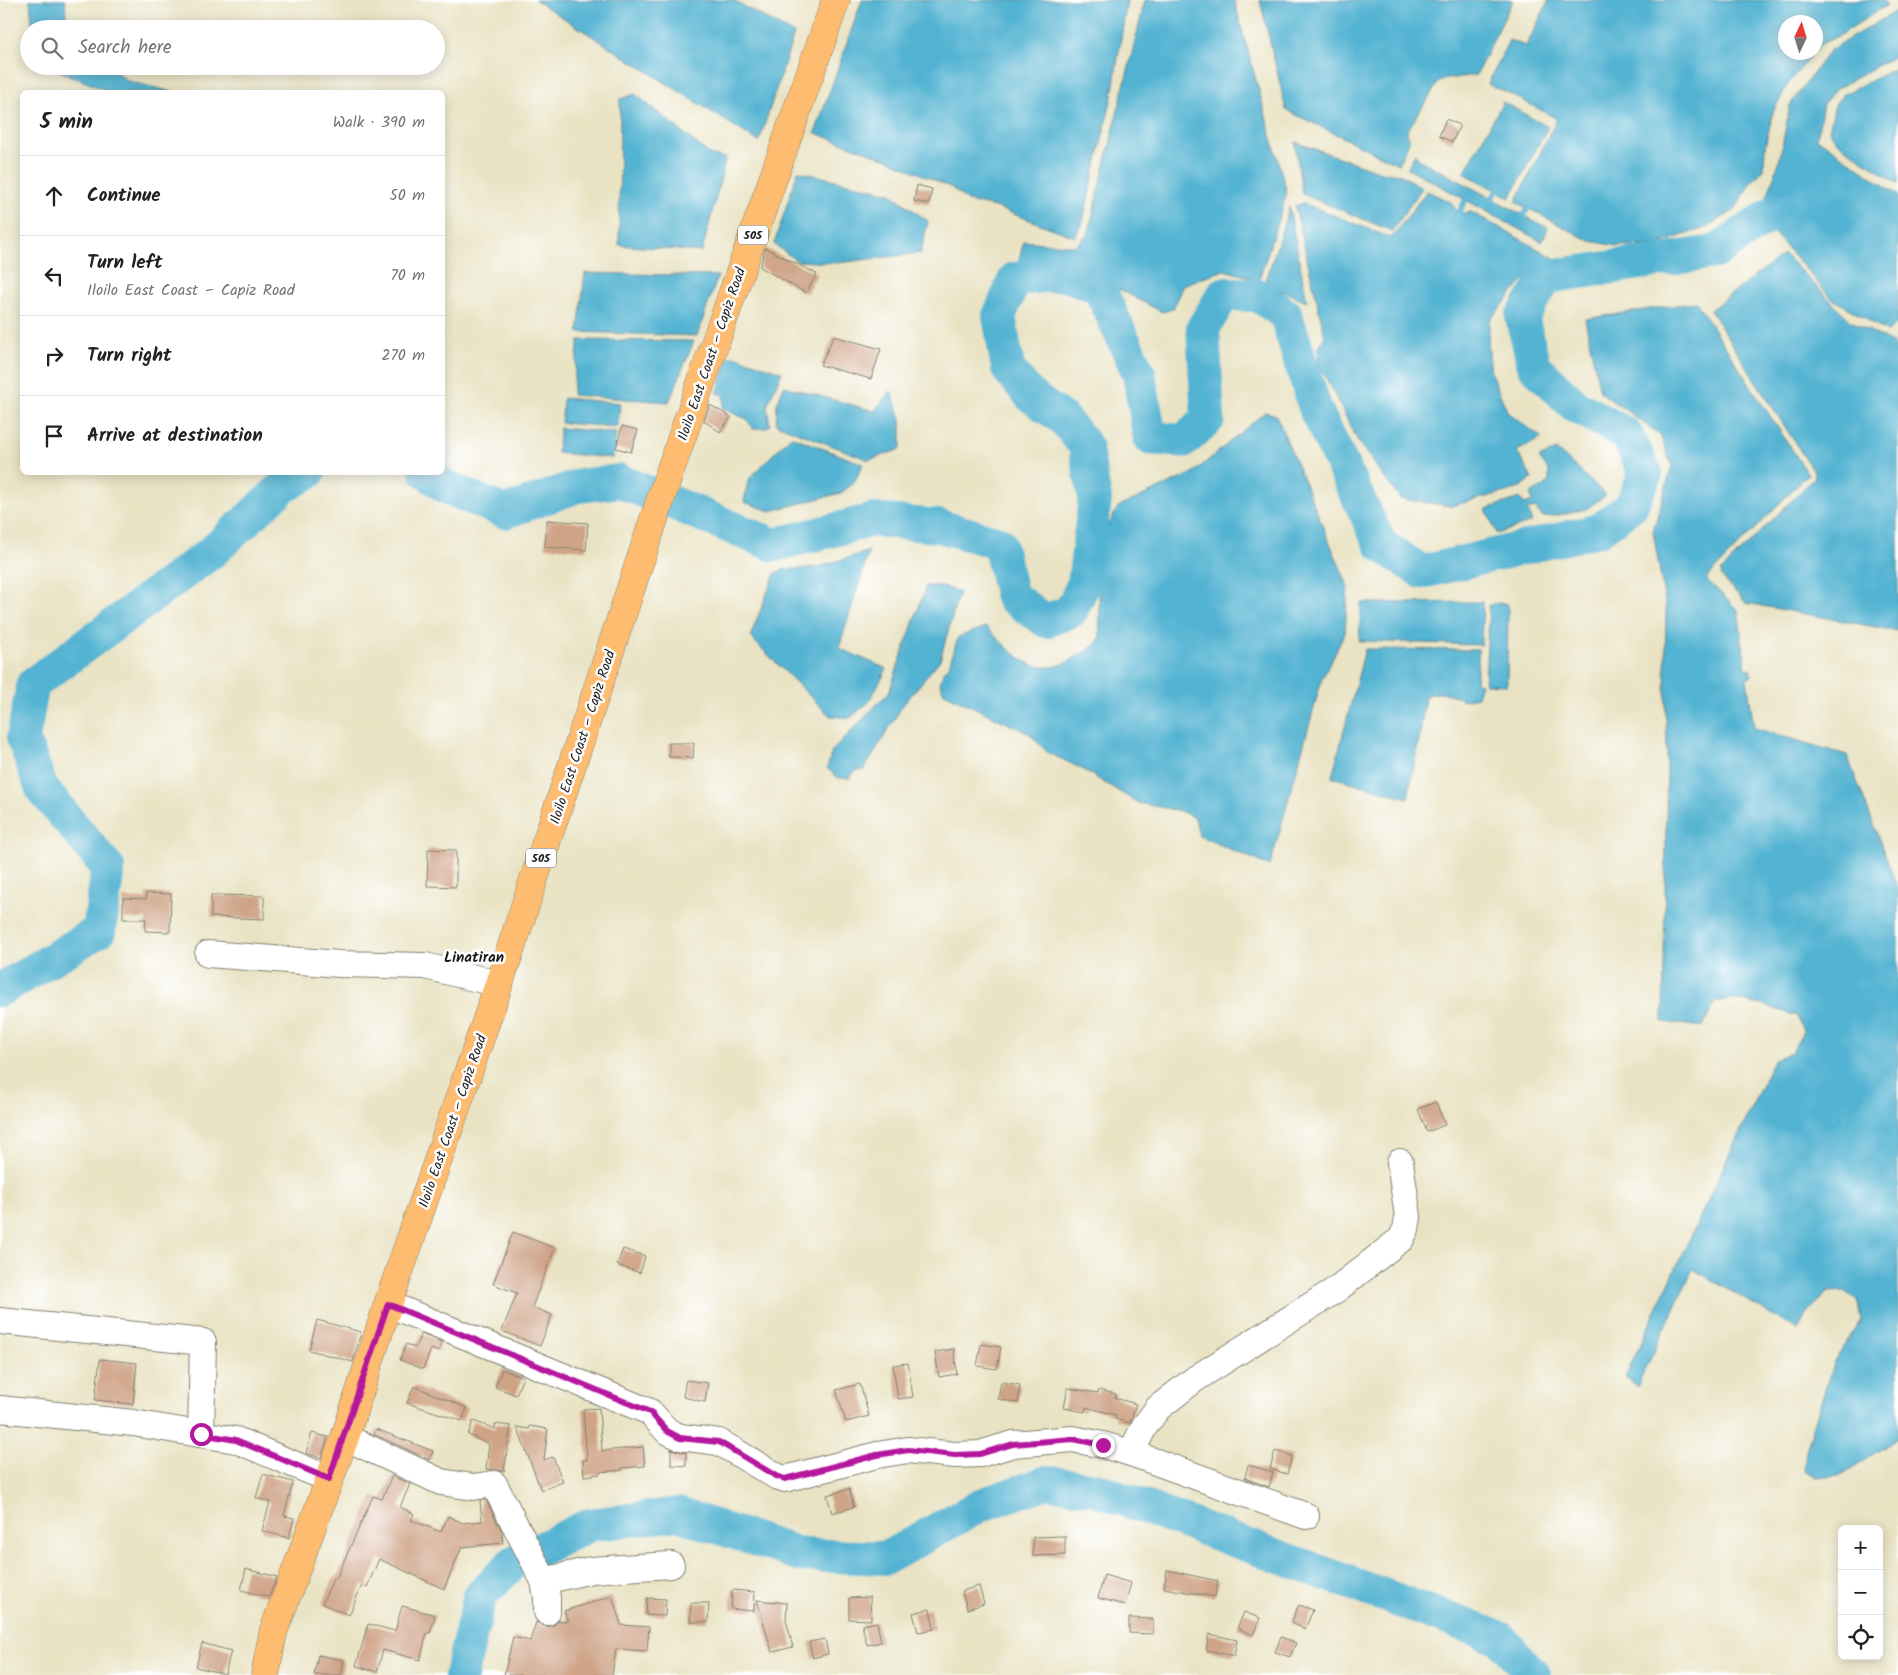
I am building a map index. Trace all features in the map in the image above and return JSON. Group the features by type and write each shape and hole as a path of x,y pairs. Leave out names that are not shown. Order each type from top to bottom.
{"main road":[{"name":"Iloilo East Coast – Capiz Road","path":"265,1675 273,1633 345,1437 388,1304 499,984 670,471 836,0"}],"street":[{"path":"208,954 340,964 425,966 499,984"},
{"path":"1131,1453 1144,1427 1158,1408 1195,1380 1336,1289 1401,1240 1406,1229 1408,1217 1400,1162"},
{"path":"388,1304 650,1412 667,1431 680,1438 719,1442 776,1476 785,1479 877,1455 908,1450 955,1455 980,1454 1013,1444 1073,1439 1131,1453 1306,1516"},
{"path":"0,1321 203,1342 201,1434"},
{"path":"0,1409 134,1423 236,1440 329,1479"},
{"path":"345,1437 441,1482 473,1487 494,1484 538,1571 547,1598 547,1612"},
{"path":"538,1571 671,1565"}],"water":[{"path":"30,0 65,0 66,20 32,20"},
{"path":"535,0 733,0 794,34 759,142"},
{"path":"862,0 1127,0 1112,97 1083,221 1075,237 995,207 967,201 952,188 887,159 815,133"},
{"path":"1145,0 1234,0 1287,193 1259,280 1224,270 1183,285 1173,309 1162,312 1076,266 1017,266 1024,241 1075,246 1088,234"},
{"path":"1260,0 1513,0 1476,75 1440,80 1407,131 1409,142 1398,164 1286,110"},
{"path":"1549,0 1883,0 1887,5 1840,35 1823,43 1823,15 1778,15 1778,60 1807,60 1788,84 1773,112 1765,147 1764,169 1749,185 1735,210 1708,227 1654,245 1617,246 1590,241 1516,202 1557,119 1488,84 1509,40 1526,46"},
{"path":"1898,10 1898,54 1836,89 1823,104 1817,138 1898,195 1898,323 1888,332 1831,298 1760,217 1779,162 1790,105 1830,50"},
{"path":"1898,67 1898,184 1837,142 1829,131 1835,104 1844,94"},
{"path":"69,75 120,75 128,81 165,90 105,90"},
{"path":"635,94 712,156 726,158 702,252 619,245 620,99"},
{"path":"1503,102 1548,127 1510,198 1464,173"},
{"path":"1295,142 1381,172 1400,174 1422,188 1392,231 1302,194"},
{"path":"1415,153 1418,159 1548,228 1542,242 1408,168"},
{"path":"798,171 890,193 928,221 921,253 837,263 797,261 774,244"},
{"path":"1427,191 1451,202 1458,214 1471,212 1558,260 1528,275 1490,320 1488,343 1491,373 1508,413 1542,438 1517,451 1532,479 1517,489 1451,506 1400,499 1359,443 1319,364 1318,348 1325,336 1295,206 1303,203 1391,238"},
{"path":"1289,207 1307,301 1265,284"},
{"path":"1784,254 1851,321 1894,344 1898,359 1898,631 1746,603 1721,576 1722,570 1815,477 1814,472 1710,310"},
{"path":"585,273 718,276 697,336 578,332"},
{"path":"1696,302 1808,474 1706,579 1738,610 1746,669 1750,669 1751,677 1747,679 1754,728 1847,755 1898,889 1898,1438 1840,1476 1817,1478 1804,1471 1806,1450 1834,1361 1861,1320 1857,1300 1845,1291 1828,1292 1807,1312 1798,1330 1693,1269 1637,1387 1625,1377 1773,1061 1793,1051 1803,1031 1797,1016 1766,1006 1731,999 1715,1002 1703,1027 1663,1022 1667,759 1666,607 1653,531 1672,466 1660,435 1600,392 1585,319"},
{"path":"579,340 694,341 669,402 572,395"},
{"path":"734,356 782,372 767,406 770,425 766,428 753,429 747,419 723,409 724,395 717,393 728,358"},
{"path":"784,386 874,411 891,391 901,418 901,449 869,460 776,424 777,404"},
{"path":"563,398 620,403 618,427 561,423"},
{"path":"1265,412 1276,415 1348,586 1345,633 1322,679 1270,866 1199,836 1195,818 1180,811 1138,803 1080,768 1047,752 1030,734 944,693 940,683 943,672 949,666 958,637 986,627 1015,654 1036,666 1059,665 1077,657 1097,642 1100,638 1098,547 1118,507 1193,473"},
{"path":"560,428 616,433 613,458 557,453"},
{"path":"791,436 863,464 854,483 841,493 770,511 744,502 748,480"},
{"path":"1557,450 1606,495 1586,509 1565,514 1543,517 1535,508 1527,510 1532,522 1497,534 1486,509 1520,498 1524,504 1533,501 1530,494 1543,487 1549,481 1549,471 1539,458"},
{"path":"869,551 839,648 887,669 868,703 850,718 830,716 750,637 775,573 782,570 818,567"},
{"path":"926,586 940,586 959,592 940,660 903,705 864,770 855,771 850,778 838,778 827,768 832,751 889,692"},
{"path":"1483,602 1481,645 1359,641 1361,603"},
{"path":"1497,603 1508,604 1507,685 1485,684 1489,605"},
{"path":"1365,649 1479,650 1476,682 1481,684 1477,697 1462,700 1453,695 1440,693 1425,696 1408,798 1332,777"}],"building":[{"path":"1446,119 1460,125 1452,142 1439,136"},
{"path":"917,185 932,189 929,204 914,201"},
{"path":"765,248 817,274 806,293 760,267"},
{"path":"834,336 881,349 871,379 820,365"},
{"path":"710,405 731,417 720,432 704,421"},
{"path":"622,426 638,430 631,452 616,448"},
{"path":"547,520 588,523 586,550 545,547"},
{"path":"669,743 694,743 693,758 669,757"},
{"path":"428,849 456,850 456,887 427,886"},
{"path":"146,893 171,894 170,932 145,931 146,919 123,919 123,898 146,899"},
{"path":"211,895 264,896 264,919 211,917"},
{"path":"1436,1102 1445,1125 1427,1132 1418,1109"},
{"path":"513,1232 555,1248 532,1307 552,1315 540,1346 502,1331 517,1293 493,1284"},
{"path":"623,1249 645,1256 640,1273 617,1265"},
{"path":"317,1320 361,1332 353,1362 309,1350"},
{"path":"421,1334 442,1342 438,1352 431,1349 423,1369 400,1360 406,1344 415,1348"},
{"path":"981,1344 1001,1347 997,1369 977,1366"},
{"path":"954,1349 957,1374 939,1377 935,1352"},
{"path":"100,1359 137,1363 133,1404 95,1400"},
{"path":"908,1363 913,1397 898,1399 893,1365"},
{"path":"502,1369 523,1377 516,1395 495,1387"},
{"path":"686,1380 708,1383 705,1402 683,1397"},
{"path":"1001,1382 1020,1385 1018,1403 998,1399"},
{"path":"860,1384 869,1416 846,1422 836,1390"},
{"path":"414,1386 467,1408 462,1421 407,1403"},
{"path":"1068,1388 1098,1393 1099,1390 1116,1394 1115,1398 1136,1404 1129,1423 1115,1419 1116,1415 1086,1407 1085,1412 1064,1408"},
{"path":"599,1408 602,1451 643,1447 645,1466 622,1468 622,1470 584,1476 583,1460 587,1460 583,1409"},
{"path":"473,1421 495,1429 495,1424 511,1426 504,1471 486,1469 489,1444 468,1435"},
{"path":"530,1426 548,1429 544,1460 553,1457 563,1482 541,1490 517,1427 529,1429"},
{"path":"376,1429 433,1451 430,1460 374,1434"},
{"path":"312,1433 328,1437 321,1458 306,1453"},
{"path":"671,1449 686,1453 686,1466 671,1465"},
{"path":"1275,1451 1292,1456 1287,1474 1270,1469"},
{"path":"1248,1465 1273,1472 1269,1487 1245,1478"},
{"path":"263,1474 293,1482 284,1516 294,1518 289,1538 262,1531 270,1502 256,1498"},
{"path":"392,1476 410,1484 400,1507 414,1514 411,1520 441,1532 448,1516 463,1523 482,1521 480,1501 486,1500 502,1532 503,1543 462,1547 444,1589 379,1559 367,1587 362,1585 349,1615 322,1604 334,1577 336,1579 373,1496 382,1499"},
{"path":"849,1489 854,1507 832,1513 827,1495"},
{"path":"1065,1536 1065,1555 1033,1556 1033,1537"},
{"path":"246,1569 277,1577 269,1597 241,1590"},
{"path":"1167,1570 1218,1581 1215,1597 1164,1588"},
{"path":"1104,1575 1131,1583 1125,1605 1098,1598"},
{"path":"979,1586 984,1604 967,1609 962,1591"},
{"path":"732,1590 755,1592 754,1611 731,1609"},
{"path":"612,1596 621,1625 649,1627 647,1651 616,1649 612,1675 504,1675 513,1637 530,1641 536,1622 547,1627 554,1625 559,1620 568,1622 564,1611"},
{"path":"870,1597 871,1620 849,1619 849,1598"},
{"path":"647,1598 666,1599 665,1616 646,1615"},
{"path":"757,1600 787,1603 786,1620 793,1647 772,1652"},
{"path":"691,1603 709,1603 708,1622 690,1622"},
{"path":"1299,1605 1313,1610 1305,1629 1291,1623"},
{"path":"402,1606 435,1615 430,1633 427,1633 420,1660 383,1650 377,1672 356,1666 368,1624 395,1631"},
{"path":"930,1609 934,1629 918,1632 913,1613"},
{"path":"1244,1612 1260,1618 1253,1635 1237,1628"},
{"path":"1129,1618 1153,1619 1153,1634 1129,1633"},
{"path":"877,1622 881,1642 867,1645 862,1625"},
{"path":"1209,1634 1237,1640 1234,1656 1206,1650"},
{"path":"1281,1637 1296,1643 1290,1657 1275,1652"},
{"path":"825,1639 828,1654 813,1658 809,1642"},
{"path":"202,1643 231,1651 225,1674 196,1667"},
{"path":"318,1655 344,1660 341,1675 314,1675"}],"waterway":[{"path":"430,475 446,487 505,512 578,486 620,481 774,545 873,520 939,526 999,543 1012,597 1046,621 1071,611 1084,583 1095,499 1085,445 1063,419 1031,396 1008,369 999,316 1015,279 1063,274 1099,287 1139,374 1150,438 1184,441 1208,419 1203,328 1224,294 1258,295 1286,315 1316,411 1381,545 1422,572 1599,530 1631,506 1646,474 1626,434 1574,405 1534,366 1522,317 1547,277 1715,252 1790,202 1793,189"},
{"path":"1492,198 1497,191"},
{"path":"1458,214 1465,201"},
{"path":"1524,216 1528,208"},
{"path":"0,990 99,931 108,868 42,789 23,738 33,684 212,552 282,488 304,475"},
{"path":"461,1675 480,1596 514,1562 589,1525 678,1514 802,1555 886,1558 981,1505 1047,1482 1095,1489 1500,1638 1534,1675"}],"district":[{"name":"Linatiran","path":"474,957"}],"route":[{"path":"201,1434 236,1440 329,1479 345,1437 388,1304 650,1412 667,1431 680,1438 719,1442 776,1476 785,1479 877,1455 908,1450 955,1455 980,1454 1013,1444 1073,1439 1103,1445"}]}
